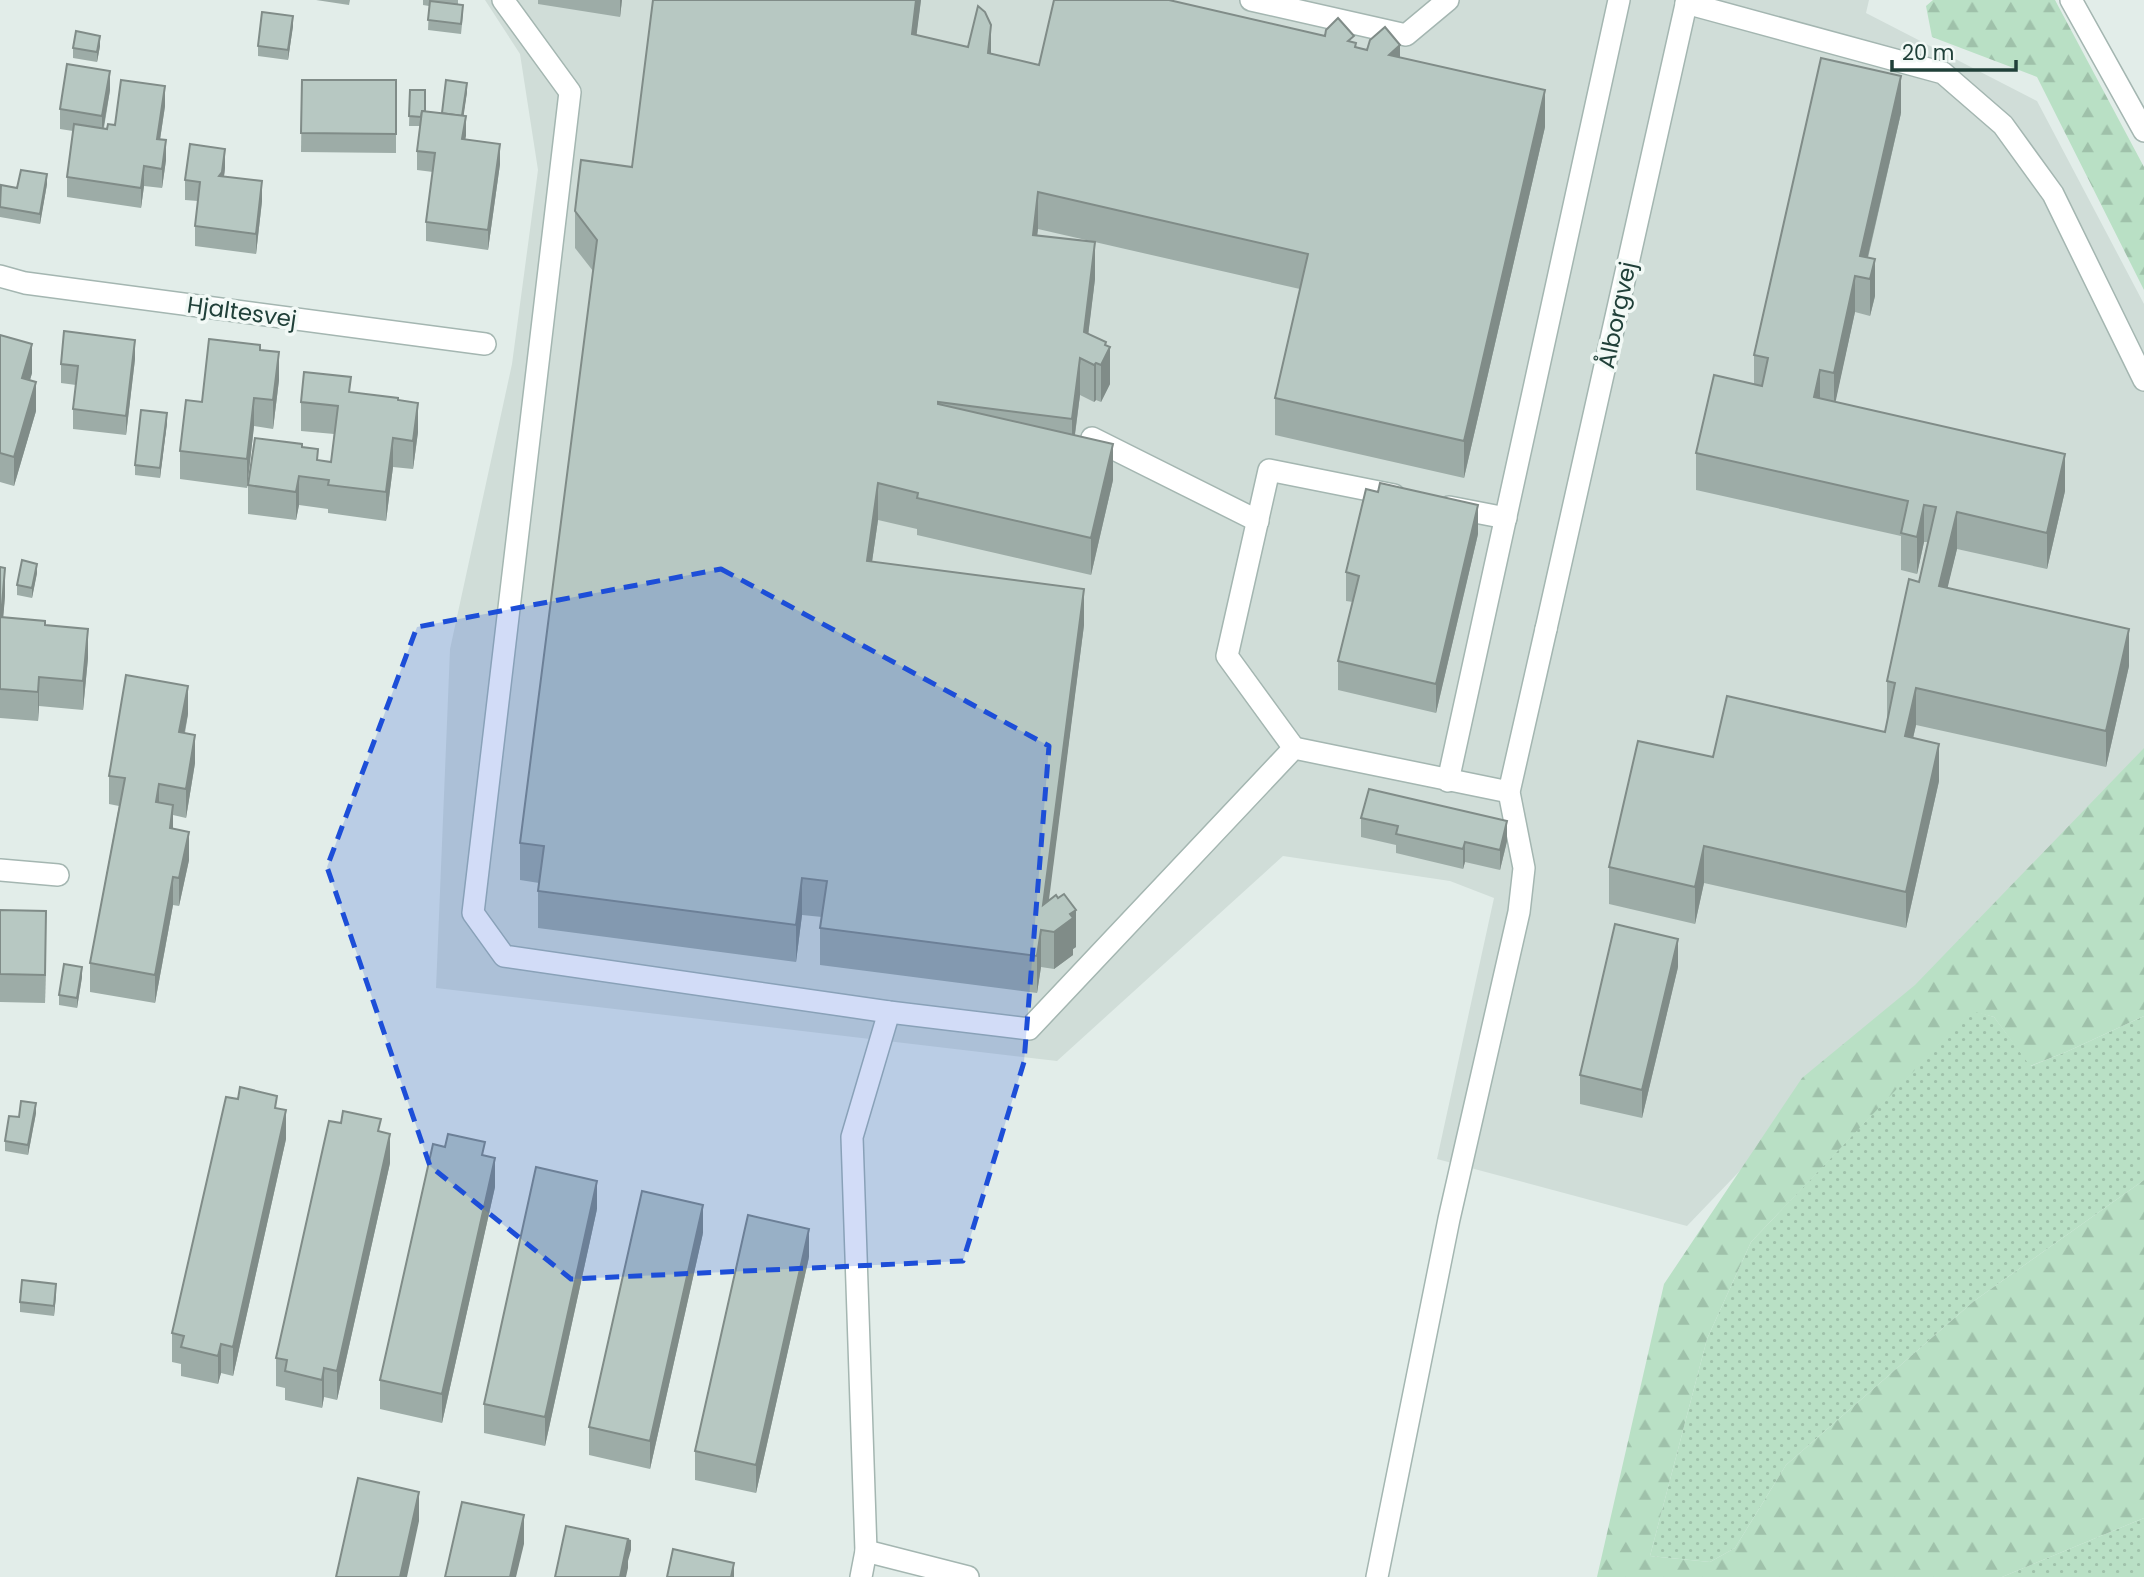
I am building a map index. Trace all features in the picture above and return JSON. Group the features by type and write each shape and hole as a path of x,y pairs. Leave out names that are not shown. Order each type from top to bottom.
{"street":[{"path":"503,0 570,92 473,913 504,956 889,1012 1029,1029 1294,748"},
{"path":"1251,0 1406,35 1448,0"},
{"path":"1448,781 1619,0"},
{"path":"2071,0 2144,131"},
{"path":"1686,2 1943,73 2003,125 2053,194 2144,380"},
{"name":"Ålborgvej","path":"1509,792 1686,2"},
{"name":"Hjaltesvej","path":"0,276 38,285 485,344"},
{"path":"1092,438 1258,521"},
{"path":"1377,1577 1449,1219 1520,912 1524,868 1509,792 1294,748 1227,656 1269,470 1506,518"},
{"path":"0,870 58,875"},
{"path":"861,1577 866,1551 852,1137 889,1012"},
{"path":"866,1551 968,1577"}],"highlighted area":[{"path":"721,569 1049,746 1024,1062 963,1261 571,1279 430,1166 327,867 417,627"}],"shaded area":[{"path":"485,0 1869,0 1866,13 2037,101 2144,304 2144,749 1687,1226 1437,1159 1494,898 1450,881 1283,856 1057,1061 436,988 450,649 512,364 538,170 520,54"}],"green space":[{"path":"1933,0 2055,0 2144,167 2144,290 2037,77 1932,37 1926,6"},
{"path":"2144,748 2144,1016 2030,1066 1994,1017 1971,1011 1751,1242 1707,1339 1650,1556 1710,1562 1735,1548 1786,1465 1974,1301 2144,1180 2144,1518 2002,1577 1597,1577 1664,1284 1802,1078 1915,985"},
{"path":"1971,1010 1994,1017 2031,1066 2144,1016 2144,1180 1974,1301 1786,1465 1735,1548 1710,1562 1650,1556 1707,1339 1751,1242"},
{"path":"2144,1518 2144,1577 2002,1577"}],"building":[{"path":"653,0 916,0 912,34 968,47 978,6 985,12 991,25 988,53 1039,65 1054,0 1169,0 1325,36 1326,30 1338,18 1354,36 1348,41 1356,43 1355,47 1367,50 1370,40 1385,27 1400,45 1389,55 1545,90 1464,441 1275,398 1308,254 1038,192 1033,235 1095,242 1084,332 1106,342 1105,345 1110,347 1101,365 1094,365 1080,358 1072,419 938,404 1113,444 1091,538 917,498 918,493 878,483 867,561 1084,589 1043,905 1056,895 1058,898 1064,894 1076,910 1070,914 1073,918 1054,932 1041,930 1037,956 820,928 827,881 802,878 796,925 538,891 544,846 520,843 597,240 575,211 581,160 632,167"},
{"path":"430,1 463,5 461,24 428,20"},
{"path":"262,12 293,16 288,50 258,46"},
{"path":"76,31 100,36 97,52 73,48"},
{"path":"1821,58 1901,76 1860,256 1875,259 1870,279 1855,276 1834,373 1820,370 1814,397 2065,454 2047,533 1957,512 1939,586 2129,629 2106,731 1916,688 1905,736 1939,744 1906,892 1704,846 1695,887 1609,867 1638,741 1713,757 1727,696 1885,732 1895,683 1887,681 1909,579 1919,582 1936,507 1924,505 1917,537 1901,533 1908,501 1696,453 1714,375 1762,386 1768,358 1754,355"},
{"path":"67,64 110,71 102,116 60,109"},
{"path":"121,80 165,86 157,139 166,140 162,169 144,166 141,188 67,177 74,124 107,129 108,124 115,125"},
{"path":"302,80 396,80 396,134 301,133"},
{"path":"446,80 467,83 462,116 442,113"},
{"path":"410,90 425,90 425,111 422,111 421,117 409,116"},
{"path":"422,111 466,116 462,139 500,144 488,230 426,222 435,153 417,151"},
{"path":"190,144 225,149 219,176 262,181 256,234 195,226 200,182 185,180"},
{"path":"21,170 47,174 40,214 0,207 1,185 17,188"},
{"path":"64,331 135,340 126,416 73,409 78,366 61,364"},
{"path":"0,335 32,344 22,378 36,382 14,457 0,453"},
{"path":"209,339 260,345 260,350 279,352 273,400 254,398 247,459 180,451 186,400 202,402"},
{"path":"304,372 351,377 349,392 418,403 413,441 393,438 386,492 328,485 329,480 299,476 296,492 248,485 255,438 302,444 302,447 318,449 317,460 331,462 338,406 301,402"},
{"path":"141,410 167,413 160,468 135,465"},
{"path":"1380,483 1478,505 1436,684 1338,661 1359,576 1346,572 1366,489 1378,492"},
{"path":"22,560 37,564 32,588 17,585"},
{"path":"0,567 5,568 1,617 88,629 83,681 39,677 38,692 0,689"},
{"path":"126,675 188,686 179,732 195,735 186,789 159,784 156,802 173,805 170,828 189,832 179,878 173,877 155,975 90,963 125,778 109,776"},
{"path":"1369,789 1507,821 1500,850 1465,842 1463,849 1396,834 1398,826 1361,818"},
{"path":"0,910 46,911 45,975 0,974"},
{"path":"1615,924 1678,939 1642,1090 1580,1075"},
{"path":"64,964 82,967 77,998 59,995"},
{"path":"240,1087 277,1096 275,1108 286,1110 233,1347 221,1344 218,1356 181,1347 184,1336 172,1333 226,1097 238,1099"},
{"path":"21,1101 36,1103 28,1145 5,1141 9,1116 19,1117"},
{"path":"343,1111 381,1119 378,1131 390,1134 337,1371 324,1368 322,1380 285,1371 287,1360 276,1358 329,1121 341,1123"},
{"path":"448,1134 485,1142 482,1155 495,1158 442,1394 380,1380 433,1144 445,1147"},
{"path":"536,1167 597,1181 545,1417 484,1404"},
{"path":"642,1191 703,1205 650,1441 589,1427"},
{"path":"748,1215 809,1229 756,1465 695,1451"},
{"path":"22,1280 56,1284 54,1306 20,1302"},
{"path":"358,1478 419,1492 400,1577 336,1577"},
{"path":"462,1502 524,1515 510,1577 445,1577"},
{"path":"566,1526 628,1539 620,1577 555,1577"},
{"path":"673,1549 734,1563 731,1577 667,1577"}]}
